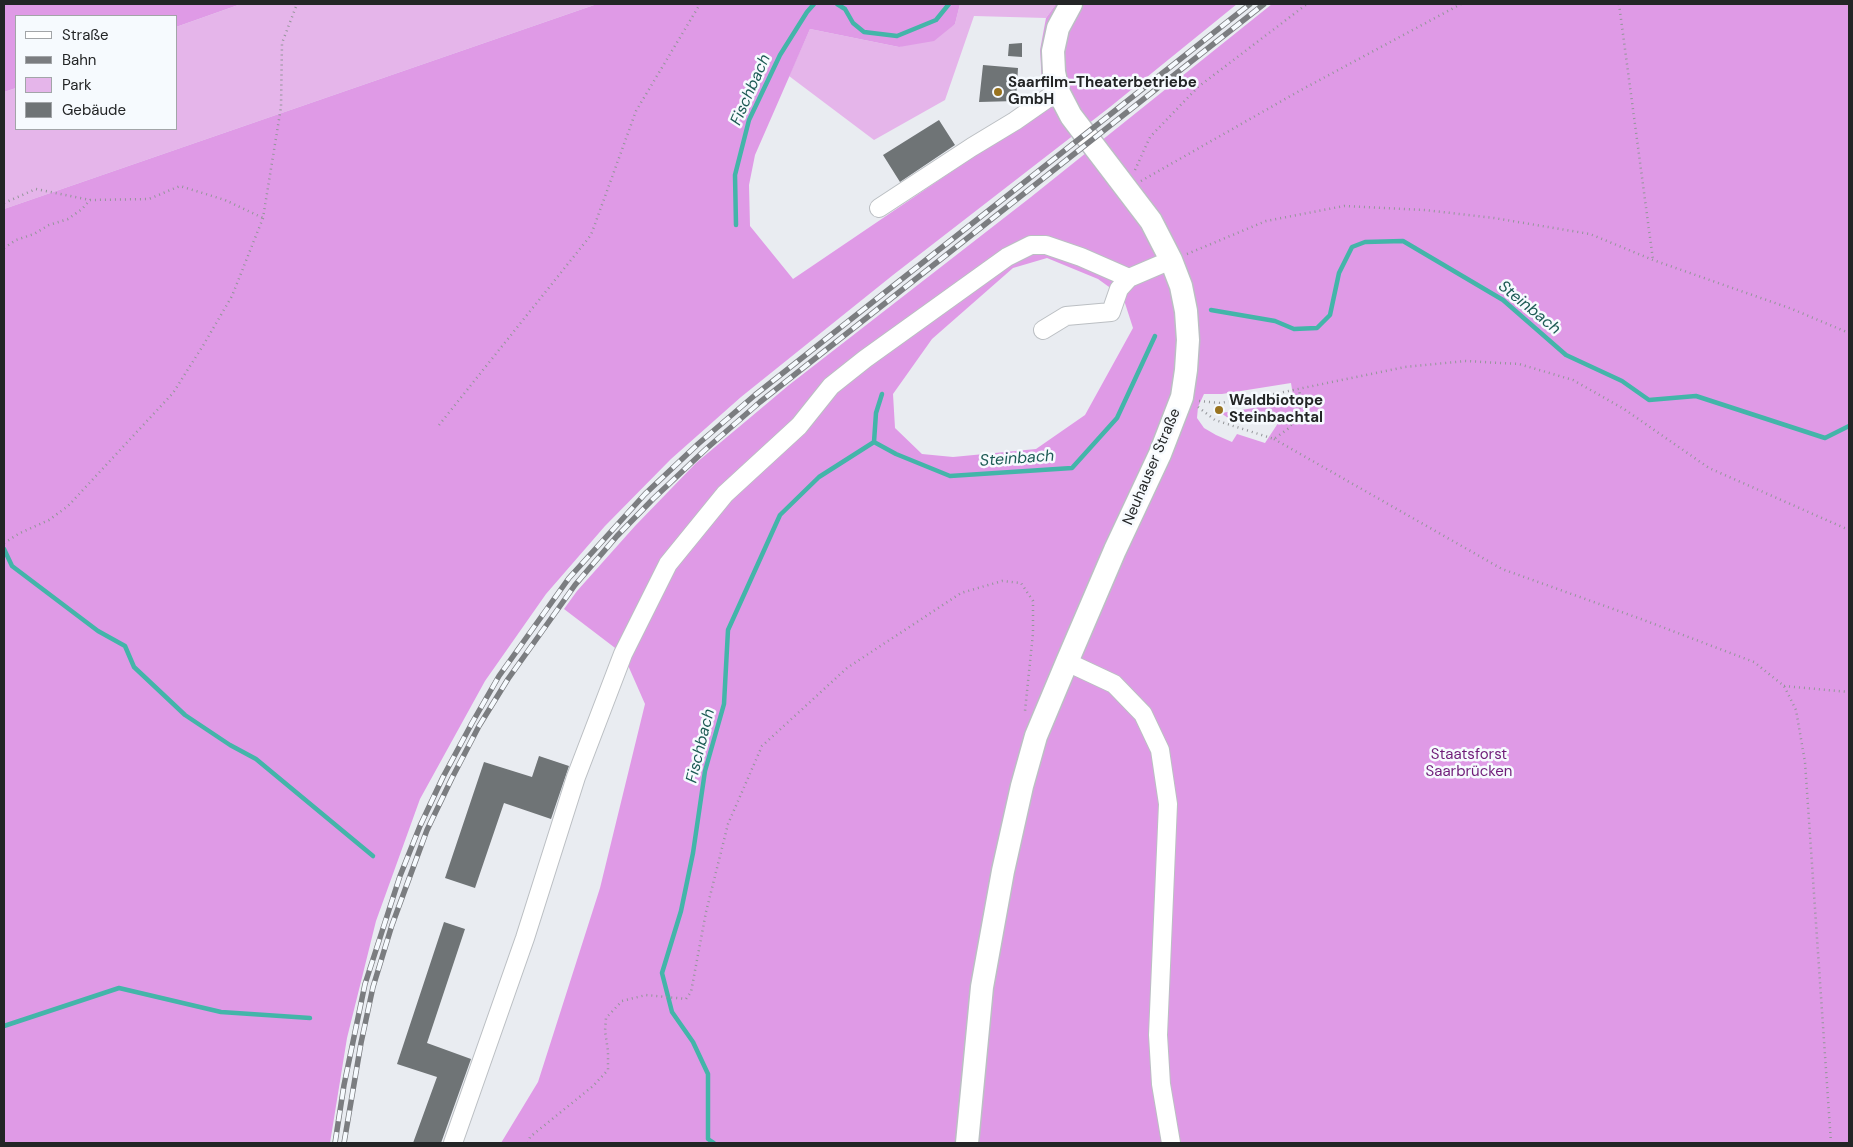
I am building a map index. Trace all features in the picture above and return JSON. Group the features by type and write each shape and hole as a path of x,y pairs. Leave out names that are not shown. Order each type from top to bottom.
{"main road":[{"name":"Neuhauser Straße","path":"967,1143 982,987 993,920 1022,786 1040,727 1066,662 1160,454 1182,397 1187,363 1186,311 1181,286 1171,260 1151,221 1071,116 1058,91 1054,72 1053,52 1058,28 1071,4"}],"street":[{"path":"878,208 1015,121 1058,91"},
{"path":"453,1143 525,938 583,760 623,654 668,564 725,494 799,426 831,386 865,359 1007,257 1031,245 1046,245 1081,257 1129,278"},
{"path":"1043,330 1066,316 1111,312 1118,289 1129,278 1171,260"},
{"path":"1066,662 1114,684 1143,714 1160,750 1168,804 1158,1035 1161,1084 1171,1143"}],"path":[{"path":"4,543 20,533 49,520 68,506 173,394 232,296 263,218 281,108 282,43 297,4"},
{"path":"439,425 592,235 636,111 700,4"},
{"path":"1127,189 1150,137 1184,101 1198,87 1307,4"},
{"path":"1127,189 1301,90 1461,4"},
{"path":"1619,4 1653,260"},
{"path":"4,203 36,189 90,200 149,199 180,186 225,200 263,218"},
{"path":"4,248 16,240 34,234 49,225 68,219 82,209 90,200"},
{"path":"1194,251 1266,221 1344,206 1425,210 1494,218 1590,234 1653,260 1792,309 1849,333"},
{"path":"1182,397 1220,403 1405,367 1465,361 1519,364 1573,380 1624,409 1709,468 1849,530"},
{"path":"1274,439 1289,428 1298,416 1301,402 1299,389"},
{"path":"1182,397 1215,420 1274,439 1502,570 1641,619 1754,662 1784,686 1796,710 1805,762 1831,1143"},
{"path":"528,1143 530,1137 593,1086 608,1070 606,1018 622,1001 646,995 686,999 691,992 706,912 728,824 762,746 847,668 961,593 1002,581 1021,583 1033,601 1033,633 1024,722 1040,727"},
{"path":"1784,686 1849,692"}],"green space":[{"path":"4,4 241,4 178,26 178,15 15,15 15,88 4,92"},
{"path":"241,4 597,4 4,209 4,92 15,88 15,130 178,130 178,26"},
{"path":"597,4 960,4 955,24 934,41 899,47 810,29 755,155 749,185 750,226 793,279 1047,107 1042,84 1040,50 1046,18 1056,4 1237,4 1110,107 893,275 741,397 671,459 605,526 546,594 485,681 420,799 376,921 347,1038 330,1143 4,1143 4,209"},
{"path":"960,4 1056,4 1046,18 974,16 945,100 874,140 789,76 810,29 899,47 955,24"},
{"name":"Staatsforst Saarbrücken","path":"1272,4 1849,4 1849,1143 501,1143 538,1082 600,888 645,704 623,654 564,609 577,591 635,526 696,463 789,385 1031,197","holes":["1047,258 1098,279 1123,297 1133,328 1085,415 1036,449 953,457 922,454 895,428 893,394 932,339 1013,268","1291,383 1294,402 1221,413 1228,418 1262,415 1282,417 1265,443 1237,434 1232,442 1204,428 1197,418 1198,407 1204,394 1222,394"]}],"building":[{"path":"1022,43 1022,57 1008,56 1009,44"},
{"name":"Saarfilm-Theaterbetriebe GmbH","path":"983,65 1018,68 1016,101 979,102"},
{"path":"939,120 955,145 900,182 883,155"},
{"path":"539,756 569,766 551,819 504,803 475,888 445,878 484,762 532,777"},
{"path":"444,922 465,929 427,1043 471,1059 441,1143 413,1143 437,1077 397,1064"}],"waterway":[{"name":"Fischbach","path":"736,225 735,175 749,120 780,55 814,4"},
{"name":"Fischbach","path":"837,4 845,9 853,23 864,32 897,36 936,20 949,4"},
{"name":"Steinbach","path":"1211,310 1275,321 1294,329 1317,328 1330,315 1339,273 1352,247 1365,242 1403,241 1503,300 1566,355 1622,381 1649,400 1696,396 1825,438 1849,426"},
{"name":"Steinbach","path":"874,442 896,454 950,476 1072,468 1117,418 1155,336"},
{"name":"Fischbach","path":"714,1143 708,1139 708,1074 693,1042 672,1012 662,973 681,911 693,853 705,771 724,704 728,630 780,515 819,477 874,442 876,413 882,394"},
{"path":"4,549 12,566 98,631 125,646 134,667 185,715 230,745 256,759 373,856"},
{"path":"4,1026 119,988 221,1012 310,1018"}],"railway":[{"path":"335,1143 344,1085 365,984 400,876 420,826 443,777 499,676 569,578 645,494 698,444 755,395 1250,4"},
{"path":"344,1143 361,1043 373,987 392,925 427,830 479,726 508,679 575,585 617,536 653,499 760,402 1264,4"}],"place":[{"name":"Saarfilm-Theaterbetriebe GmbH","path":"998,92"},
{"name":"Waldbiotope Steinbachtal","path":"1219,410"}]}
